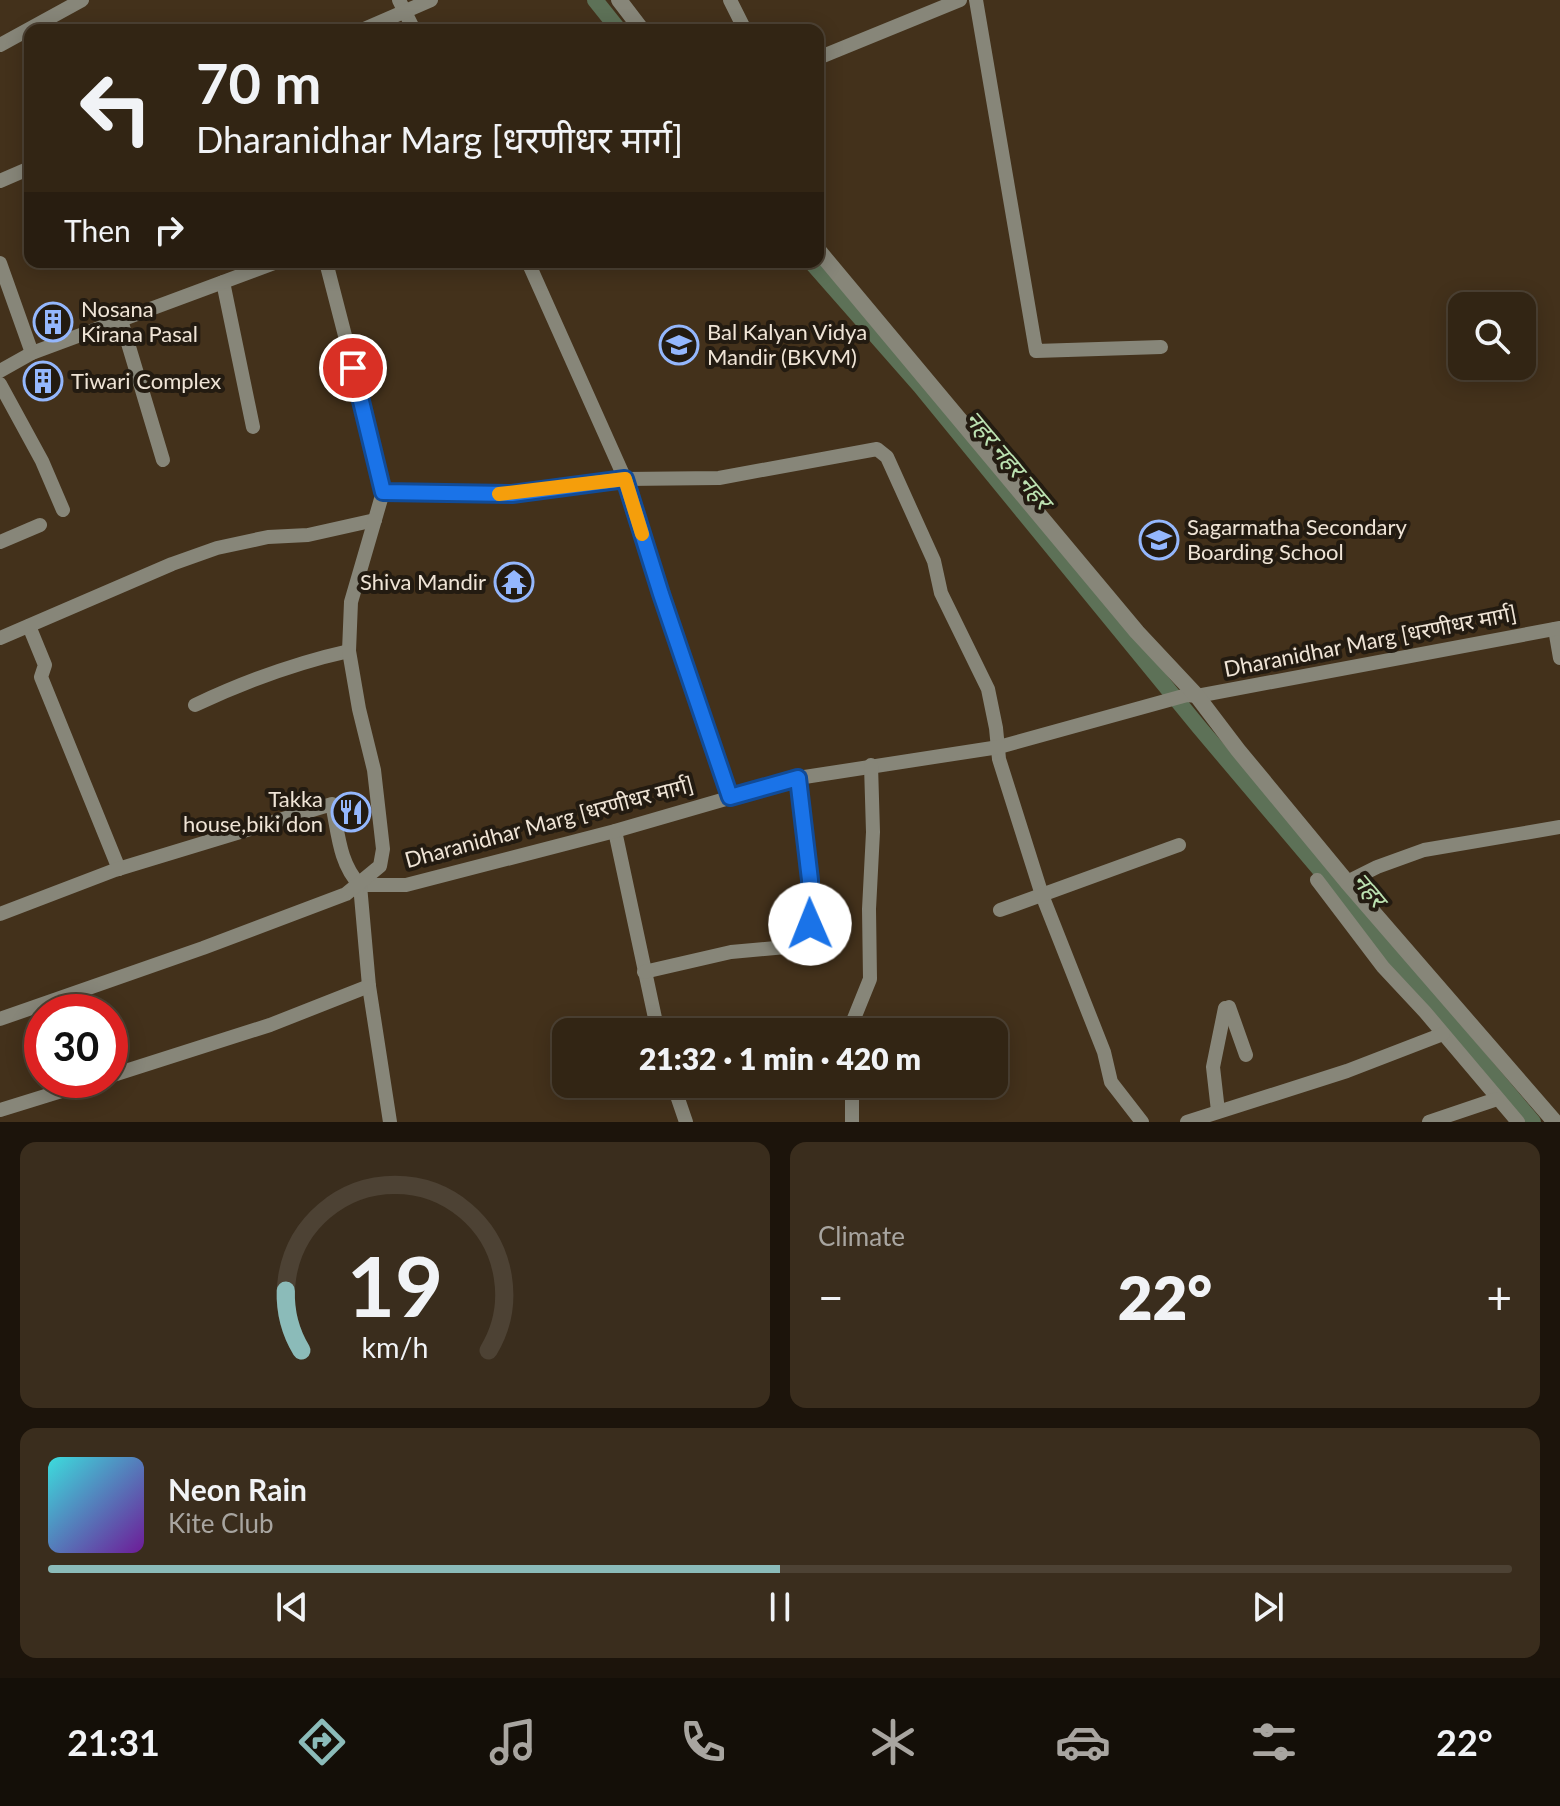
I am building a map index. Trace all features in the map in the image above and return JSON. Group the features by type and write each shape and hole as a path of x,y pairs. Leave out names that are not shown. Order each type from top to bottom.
{"street":[{"path":"38,24 82,0"},
{"path":"372,24 402,6 431,0"},
{"path":"619,0 637,24"},
{"path":"730,0 742,24"},
{"path":"824,56 960,0"},
{"path":"976,0 1036,351 1161,347"},
{"path":"402,6 411,24"},
{"path":"0,45 24,32"},
{"path":"0,181 24,171"},
{"path":"824,257 1347,882 1555,1122"},
{"path":"0,263 32,353"},
{"path":"0,371 32,353 261,268"},
{"path":"0,1019 346,894 380,866 383,849 374,770 349,651 351,602 383,492 328,268"},
{"path":"531,268 625,479 730,797"},
{"path":"223,282 253,427"},
{"path":"121,320 163,460"},
{"path":"0,384 42,461 63,510"},
{"path":"383,492 512,494 625,479 719,478 877,449 887,457 934,561 941,593 988,689 999,759 1042,895 1104,1052 1111,1082 1142,1122"},
{"path":"0,638 172,564 217,548 268,537 308,535 375,520"},
{"path":"0,542 40,525"},
{"path":"29,626 45,665 41,677 119,869"},
{"path":"1557,629 1560,658"},
{"name":"Dharanidhar Marg [धरणीधर मार्ग]","path":"360,885 406,885 615,831 798,778 999,747 1119,712 1192,695 1557,629"},
{"path":"195,705 245,682 298,663 349,651"},
{"path":"854,1018 870,979 871,765"},
{"path":"644,972 731,952 786,947 810,938 810,880 798,778"},
{"path":"0,914 119,869 332,804 344,860 349,874 360,885 369,986 390,1122"},
{"path":"1347,882 1424,850 1560,827"},
{"path":"615,831 655,1018"},
{"path":"1000,910 1179,845"},
{"path":"1317,880 1383,967 1518,1122"},
{"path":"128,1070 270,1025 369,986"},
{"path":"1218,1111 1213,1067 1227,1007 1246,1055"},
{"path":"1187,1122 1347,1071 1443,1034"},
{"path":"0,1110 39,1098"},
{"path":"678,1098 686,1122"},
{"path":"852,1098 852,1122"},
{"path":"1429,1122 1497,1099"}],"waterway":[{"name":"नहर नहर नहर","path":"595,0 614,24"},
{"name":"नहर","path":"816,268 920,386 1199,727 1533,1122"}],"slow traffic":[{"path":"499,494 625,479 642,534"}],"place":[{"name":"Nosana Kirana Pasal","path":"53,322"},
{"name":"Bal Kalyan Vidya Mandir (BKVM)","path":"679,345"},
{"name":"Tiwari Complex","path":"43,381"},
{"name":"Sagarmatha Secondary Boarding School","path":"1159,540"},
{"name":"Shiva Mandir","path":"514,582"},
{"name":"Takka house,biki don","path":"351,812"}],"route":[{"path":"353,368 383,492 512,494 625,479 730,797 798,778 810,880 810,924"}]}
